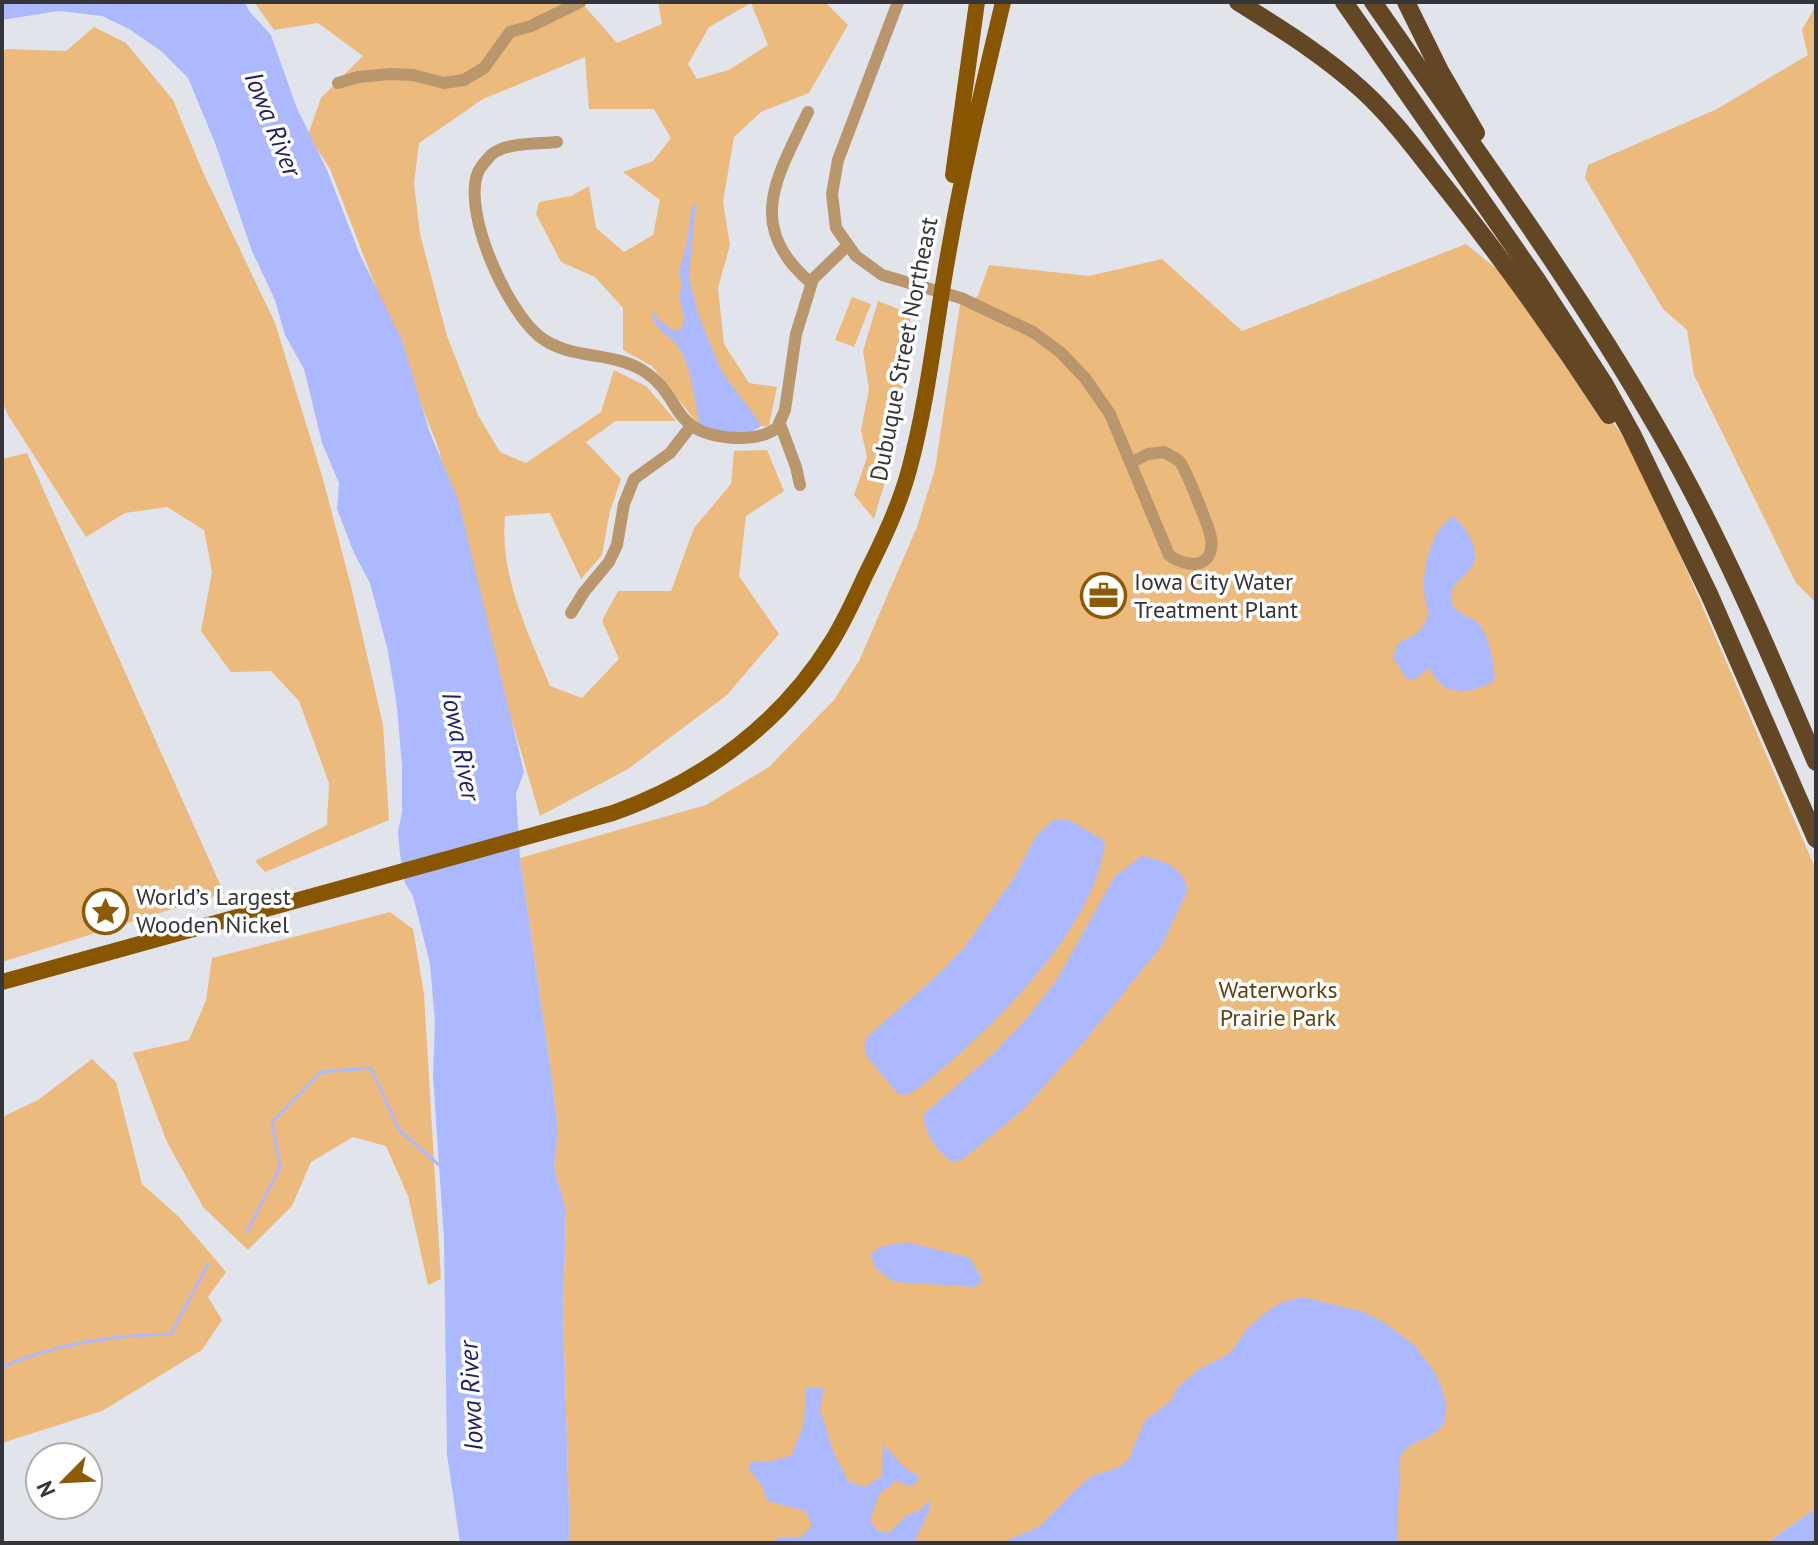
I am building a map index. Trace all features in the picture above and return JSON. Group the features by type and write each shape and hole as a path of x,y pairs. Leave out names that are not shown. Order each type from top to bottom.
{"highway":[{"path":"1238,2 1314,51 1362,90 1392,121 1485,236 1531,299 1599,399 1667,509"},
{"path":"1344,2 1537,280 1605,385 1710,596 1816,839"},
{"path":"1373,2 1624,371 1686,480 1738,585 1816,762"},
{"path":"1406,2 1440,71 1564,280"}],"main road":[{"path":"943,283 950,197 977,2"},
{"name":"Dubuque Street Northeast","path":"2,982 627,808 699,774 762,726 817,663 833,639 881,544 908,473 931,366 961,185 1003,2"}],"street":[{"path":"338,83 358,77 390,74 413,75 444,83 464,80 484,68 510,32 531,26 580,2"},
{"path":"898,2 854,115 832,184 833,219 847,246 864,264 891,280 943,283 1033,332 1060,352 1085,378 1110,414 1169,555 1179,563 1192,566 1203,561 1210,550 1211,537 1179,462 1164,452 1148,454 1132,462"},
{"path":"808,112 775,184 772,212 776,234 788,260 811,283"},
{"path":"557,142 497,151 481,167 475,187 489,259 515,308 539,336 572,352 612,360 645,372 691,426 710,435 741,438 764,435 780,424 785,410 796,334 811,283 816,273 847,246"},
{"path":"780,424 800,485"},
{"path":"571,613 609,562 617,545 624,504 634,479 670,453 691,426"}],"green space":[{"path":"254,2 581,2 617,43 662,24 658,2 825,2 848,25 809,93 761,112 734,137 723,202 730,245 718,288 724,344 749,383 777,387 769,426 701,428 652,366 623,350 623,308 595,277 561,262 536,214 539,202 571,196 589,186 596,228 624,252 653,235 660,200 623,172 653,161 671,138 654,109 589,109 585,57 483,99 419,143 414,183 420,234 447,336 478,415 500,452 526,463 601,412 614,370 646,386 676,421 616,421 586,442 621,479 610,511 602,555 581,579 550,513 505,516 506,560 511,581 550,686 582,698 619,659 602,621 618,591 671,591 694,528 731,484 734,451 767,450 784,491 746,516 739,576 779,634 727,695 628,769 540,816 493,657 439,450 330,169 308,135 321,98 363,56 318,23 274,30","holes":["751,3 768,45 729,70 697,79 688,64 709,27"]},
{"path":"1816,5 1816,603 1796,583 1694,375 1687,330 1663,309 1585,178 1588,165 1717,109 1808,55 1802,30"},
{"path":"94,27 126,43 173,100 202,170 275,323 323,479 383,725 389,820 265,872 255,861 327,825 329,783 299,701 271,671 231,672 201,631 212,572 204,530 167,507 125,513 86,537 2,401 2,52 6,49 66,51"},
{"name":"Waterworks Prairie Park","path":"1466,244 1526,293 1640,462 1816,870 1816,1508 1767,1543 570,1543 563,1312 566,1210 554,1168 558,1131 520,858 706,805 769,767 834,700 859,661 917,527 935,469 961,298 971,302 978,296 989,265 1089,276 1162,259 1242,331"},
{"path":"852,297 871,304 854,347 835,340"},
{"path":"878,301 911,314 896,444 874,519 854,495 867,457 861,430 869,389 863,351"},
{"path":"27,453 224,893 2,962 2,459"},
{"path":"390,912 413,929 424,994 441,1279 428,1285 408,1196 386,1146 353,1137 311,1162 292,1206 248,1250 203,1207 167,1142 133,1053 189,1040 206,1000 212,958"},
{"path":"92,1059 116,1082 142,1184 180,1218 226,1272 208,1297 222,1320 202,1350 102,1411 2,1443 2,1117 38,1100"}],"water":[{"name":"Iowa River","path":"2,2 245,2 249,11 271,35 296,106 327,170 360,255 402,340 429,430 459,502 524,772 516,794 520,858 558,1131 554,1168 566,1210 563,1312 570,1543 460,1543 447,1454 444,1239 433,1076 435,1022 430,964 413,896 405,883 400,854 398,831 402,812 402,766 397,707 388,651 370,583 337,509 339,483 322,443 304,369 285,335 275,300 252,251 215,143 188,78 161,51 129,29 102,16 59,11 2,20"},
{"path":"696,202 689,278 699,316 722,372 758,420 760,427 747,434 701,428 683,356 653,318 654,312 674,331 682,328 684,319 679,295 682,286 679,270 692,207"},
{"path":"1453,516 1470,538 1475,559 1470,570 1452,590 1452,602 1456,609 1480,626 1488,640 1495,680 1483,687 1462,691 1442,685 1429,668 1414,680 1407,679 1393,658 1398,643 1424,625 1427,616 1424,589 1427,559 1439,529"},
{"path":"1054,819 1069,820 1105,841 1097,875 1082,910 1032,980 1003,1012 915,1091 898,1094 867,1057 864,1046 867,1037 941,972 966,945 1013,879 1036,836"},
{"path":"1142,856 1177,870 1188,890 1161,947 1024,1109 962,1160 952,1162 932,1141 924,1114 993,1054 1027,1018 1056,981 1115,876"},
{"path":"907,1242 970,1258 983,1280 975,1287 894,1282 876,1269 870,1255 882,1246"},
{"path":"1302,1297 1361,1311 1385,1323 1418,1348 1442,1388 1446,1403 1443,1424 1433,1435 1408,1447 1400,1459 1397,1543 1000,1543 1039,1527 1093,1475 1118,1468 1129,1459 1145,1420 1170,1402 1178,1387 1198,1370 1229,1354 1247,1329 1266,1312 1282,1302"},
{"path":"824,1387 820,1409 833,1451 849,1482 865,1487 882,1476 883,1444 905,1468 920,1477 912,1487 896,1481 880,1493 870,1520 878,1531 890,1533 905,1516 920,1510 930,1499 930,1510 916,1543 775,1543 777,1538 801,1537 812,1525 805,1511 767,1501 762,1486 749,1469 751,1461 768,1462 792,1455 804,1423 806,1388"},
{"path":"1816,1508 1816,1543 1767,1543"}],"waterway":[{"path":"247,1232 280,1167 272,1122 321,1072 371,1068 399,1130 439,1165"},
{"path":"2,1367 43,1352 85,1342 171,1334 208,1264"}],"place":[{"name":"Iowa City Water Treatment Plant","path":"1103,596"},
{"name":"World’s Largest Wooden Nickel","path":"105,911"}]}
